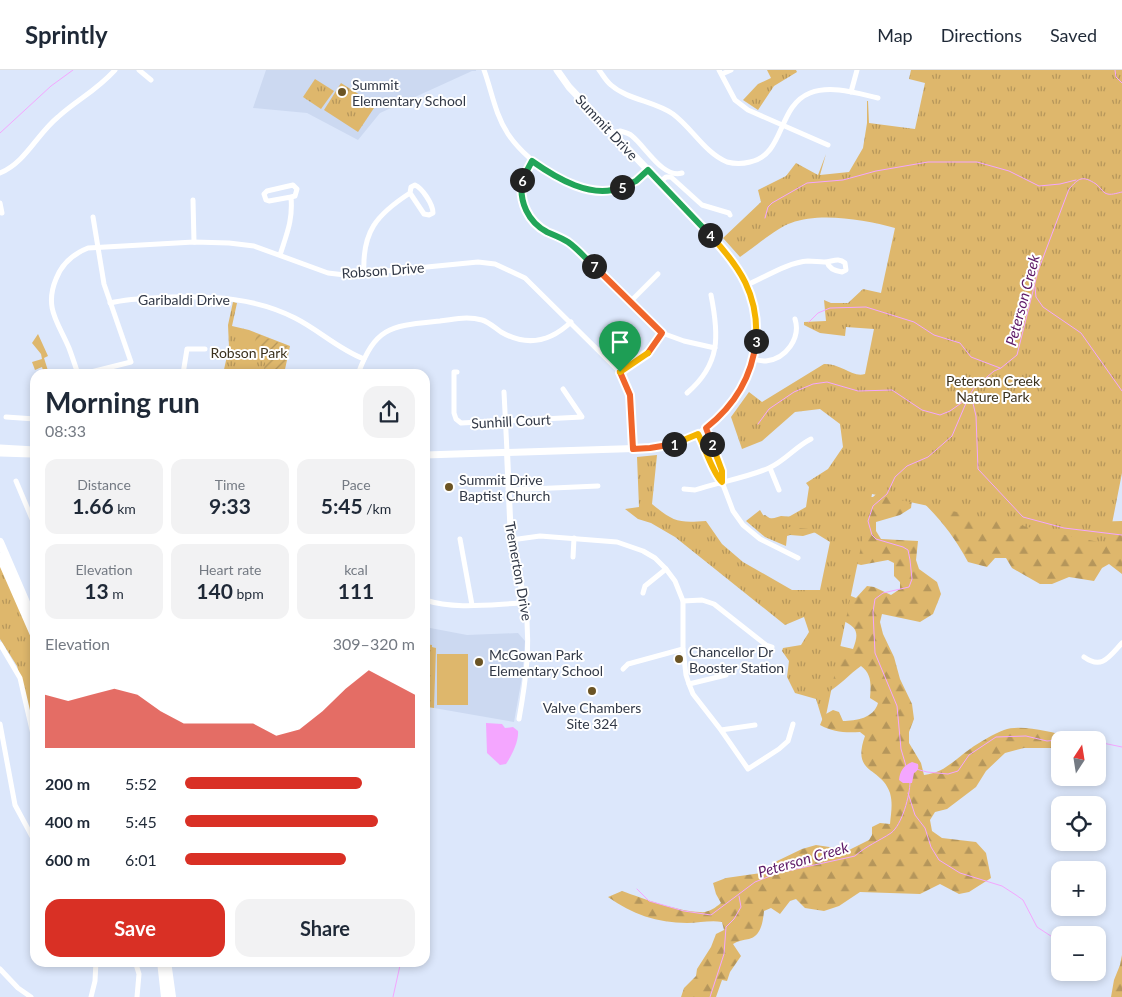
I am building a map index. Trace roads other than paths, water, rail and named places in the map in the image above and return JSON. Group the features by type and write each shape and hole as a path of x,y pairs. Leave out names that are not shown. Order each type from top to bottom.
{"main road":[{"name":"Summit Drive","path":"430,460 546,451 633,449 665,446 698,434 720,416 732,403 746,379 754,359 756,323 752,298 739,269 723,249 569,86 557,70"},
{"path":"0,448 30,450"},
{"path":"0,453 30,454"},
{"name":"Summit Drive","path":"430,455 507,454"},
{"path":"0,542 30,611"},
{"path":"0,557 30,626"},
{"path":"162,967 165,997"},
{"path":"167,967 172,997"}],"street":[{"path":"0,173 8,170 20,161 59,115 98,88 115,70"},
{"path":"140,70 151,80"},
{"path":"484,70 503,125 515,144 532,161 547,172 586,189 605,191 620,189 636,181 648,170"},
{"path":"599,70 610,84 625,95 664,108 678,118 713,153 726,161 739,164 755,161 764,157 770,151 789,111 799,100 808,94 822,90 851,92 878,98"},
{"path":"731,70 720,72 735,100 748,110 828,145"},
{"path":"851,92 857,70"},
{"path":"614,134 620,131 630,134 667,172 682,173"},
{"path":"532,161 523,178 521,187 525,209 529,217 541,228 568,242 662,333 684,342 715,348"},
{"path":"660,182 666,177 671,178 702,206 729,213 730,215"},
{"path":"293,185 297,192 291,197 269,201 264,197 266,191 293,185"},
{"path":"364,273 364,249 370,230 388,210 410,193 411,188 415,185 419,187 433,208 432,213 429,215 424,214 410,193"},
{"path":"280,255 290,225 292,213 291,197"},
{"path":"192,200 194,242"},
{"path":"0,203 2,214"},
{"path":"93,217 104,284 131,362 103,369"},
{"name":"Robson Drive","path":"76,369 54,315 51,295 59,270 77,252 88,248 194,242 229,243 247,245 328,273 346,275 478,262 496,264 525,278 620,372 630,395 633,449"},
{"path":"747,284 797,263 808,261 827,262"},
{"path":"630,302 658,274"},
{"path":"687,393 696,386 710,364 715,348 716,322 710,295"},
{"name":"Garibaldi Drive","path":"110,303 151,298 207,296 261,304 293,316 349,353 364,358"},
{"path":"360,369 370,346 385,332 409,324 466,318 481,320 512,337 530,341 548,338 562,331 570,322"},
{"path":"754,359 766,361 784,354 797,334 798,327 795,319"},
{"path":"620,372 649,352 662,333"},
{"path":"184,369 187,349 205,349"},
{"name":"Sunhill Court","path":"457,372 454,372 454,413 456,419 461,423 582,417 563,389"},
{"name":"Tremerton Drive","path":"504,392 511,540 529,627 526,684 519,719"},
{"path":"6,417 30,419"},
{"path":"706,428 722,471 722,482"},
{"path":"698,434 715,472 722,482 733,511 743,525 760,539 798,558"},
{"path":"684,489 694,490 770,468 800,444 810,440"},
{"path":"770,468 779,490"},
{"path":"16,481 30,514"},
{"path":"508,490 598,486"},
{"path":"511,540 540,536 617,542 631,546 655,558 675,581 683,601 683,649 686,675 693,694 748,769 788,741 793,724"},
{"path":"572,558 574,538"},
{"path":"460,539 472,605"},
{"path":"642,593 645,586 666,569"},
{"path":"683,601 702,600 714,604 766,645 772,647"},
{"path":"430,602 438,604 472,605 525,603"},
{"path":"1084,657 1094,664 1099,663 1122,643"},
{"path":"0,644 20,678 30,721"},
{"path":"623,669 628,664 683,649"},
{"path":"689,684 726,676"},
{"path":"0,724 15,805 30,833"},
{"path":"721,730 755,725"},
{"path":"91,997 96,967"},
{"path":"136,967 138,974 136,997"},
{"path":"0,969 18,988 30,997"}],"waterway":[{"path":"0,133 51,86 73,70"},
{"name":"Peterson Creek","path":"1115,70 1116,77 1122,83"},
{"path":"765,218 768,207 772,203 807,183 843,180 876,171 928,162 977,162 1009,171 1039,186 1076,180"},
{"name":"Peterson Creek","path":"906,766 901,749 897,706 875,653 873,612 875,599 883,593 909,587 912,579 910,560 908,550 876,539 872,535 868,521 873,506 887,494 895,477 907,466 928,457 952,436 974,388 1017,355 1038,271 1069,189 1078,180 1087,179 1107,194 1122,192"},
{"path":"1035,287 1036,297 1043,307 1081,333 1122,391"},
{"path":"809,322 818,313 830,308 866,307 914,322 934,335 960,343 971,357 1000,368"},
{"path":"758,424 769,409 794,392 813,384 827,382 858,391 892,390 922,410 940,415 950,411 967,399"},
{"path":"971,395 976,416 978,469 1023,517 1064,528 1122,535"},
{"path":"916,769 948,774 958,771 969,755 996,737 1026,736 1051,741"},
{"path":"1106,744 1122,747"},
{"name":"Peterson Creek","path":"637,889 649,901 684,911 711,915 755,882 778,873 855,856 891,833 899,823 905,809 910,782"},
{"path":"908,793 915,815 925,828 931,847 939,860 960,873 1002,886 1016,895 1023,900 1037,927 1051,936"},
{"name":"Peterson Creek","path":"710,997 724,954 726,927 734,919 741,907 739,896"},
{"path":"393,997 400,967"}],"place":[{"name":"Summit Elementary School","path":"342,92"},
{"name":"Summit Drive Baptist Church","path":"449,487"},
{"name":"Chancellor Dr Booster Station","path":"679,659"},
{"name":"McGowan Park Elementary School","path":"479,662"},
{"name":"Valve Chambers Site 324","path":"592,691"}],"park label":[{"name":"Robson Park","path":"249,352"},
{"name":"Peterson Creek Nature Park","path":"993,388"}]}
